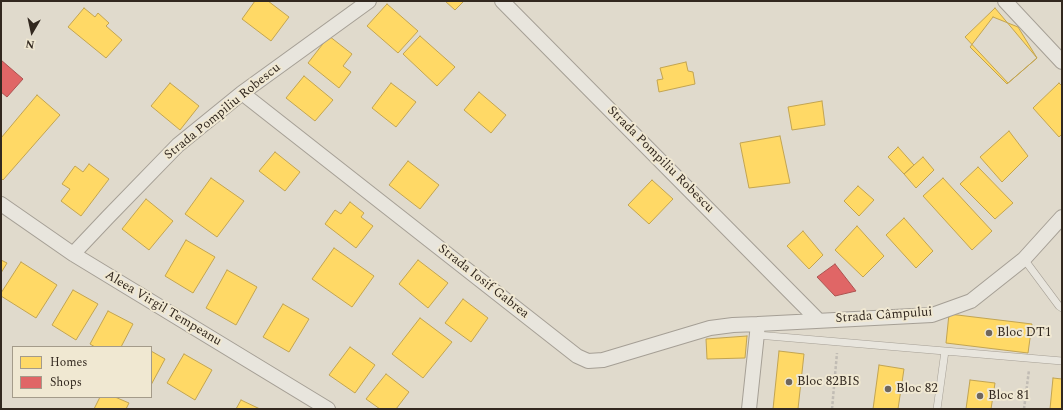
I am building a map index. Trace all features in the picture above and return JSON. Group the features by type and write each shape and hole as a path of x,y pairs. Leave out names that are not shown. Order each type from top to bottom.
{"street":[{"name":"Strada Pompiliu Robescu","path":"73,254 178,145 242,93 369,1"},
{"name":"Strada Pompiliu Robescu","path":"502,1 818,320"},
{"path":"1005,1 1062,62"},
{"name":"Strada Iosif Gabrea","path":"242,93 577,356 588,361 602,360 710,328 733,325 757,329"},
{"name":"Aleea Virgil Tempeanu","path":"1,204 73,254 328,409"},
{"name":"Strada Câmpului","path":"757,329 818,320 932,315 971,301 1024,259 1062,217"},
{"path":"749,409 757,329"}],"lane":[{"path":"1024,259 1062,308"},
{"path":"757,329 839,342 1062,361"},
{"path":"937,409 945,351"}],"path":[{"path":"832,409 839,342"},
{"path":"1024,409 1030,358"}],"building: Homes":[{"path":"255,1 268,1 289,17 271,41 242,19"},
{"path":"445,1 464,1 455,10"},
{"path":"387,4 418,31 398,53 367,26"},
{"path":"84,8 95,17 98,13 109,23 106,26 122,40 106,58 68,27"},
{"path":"995,8 1037,58 1008,83 965,37"},
{"path":"993,17 1018,27 1037,58 1007,84 970,47"},
{"path":"329,36 352,54 343,66 351,72 339,88 308,63"},
{"path":"420,36 455,67 437,86 403,54"},
{"path":"686,62 688,71 693,72 695,84 659,92 657,80 663,79 660,68"},
{"path":"304,76 333,100 315,121 286,98"},
{"path":"170,83 199,106 180,130 151,106"},
{"path":"391,83 416,102 396,127 372,108"},
{"path":"1059,83 1062,86 1062,134 1059,137 1033,108"},
{"path":"479,92 506,115 491,133 464,110"},
{"path":"37,95 60,115 3,180 1,178 1,138"},
{"path":"822,101 825,125 792,130 788,107"},
{"path":"1009,131 1028,156 1002,182 980,157"},
{"path":"780,136 790,183 749,188 740,143"},
{"path":"898,147 914,165 904,174 888,157"},
{"path":"275,152 300,172 285,191 259,171"},
{"path":"923,157 934,170 916,188 904,174"},
{"path":"408,161 439,185 420,209 389,185"},
{"path":"89,164 109,179 81,216 61,201 70,189 62,184 75,166 83,172"},
{"path":"978,167 1013,203 995,219 960,184"},
{"path":"211,178 244,201 217,237 185,214"},
{"path":"943,178 992,231 972,250 923,196"},
{"path":"652,180 673,199 649,224 628,205"},
{"path":"858,186 874,200 859,216 844,201"},
{"path":"146,199 173,221 149,250 122,229"},
{"path":"350,202 364,213 361,217 373,226 356,248 325,224 335,210 341,214"},
{"path":"904,218 933,251 916,268 886,235"},
{"path":"857,226 884,256 863,277 835,250"},
{"path":"803,231 823,255 809,269 787,246"},
{"path":"186,240 215,257 193,293 165,276"},
{"path":"334,248 374,276 352,307 312,279"},
{"path":"1,260 7,263 1,273"},
{"path":"418,260 448,283 428,308 399,284"},
{"path":"21,262 57,285 36,318 1,296 1,293"},
{"path":"227,270 257,287 236,325 206,308"},
{"path":"73,290 98,304 76,340 52,325"},
{"path":"463,299 488,318 471,342 445,323"},
{"path":"283,304 309,319 289,352 263,337"},
{"path":"108,311 133,324 122,346 93,346 90,344"},
{"name":"Bloc DT1","path":"949,314 1032,324 1028,353 946,343"},
{"path":"420,318 452,342 423,378 392,354"},
{"path":"747,336 745,358 707,359 706,339"},
{"path":"350,347 375,365 355,393 329,375"},
{"name":"Bloc 82BIS","path":"779,351 804,354 798,409 773,409"},
{"path":"152,352 165,359 152,383"},
{"path":"184,354 212,370 195,400 167,383"},
{"name":"Bloc 82","path":"879,365 904,369 898,409 873,409"},
{"path":"386,374 409,392 396,409 380,409 366,399"},
{"path":"1053,378 1062,379 1062,409 1050,409"},
{"name":"Bloc 81","path":"970,380 995,383 991,409 966,409"},
{"path":"100,398 117,398 129,403 126,409 94,409"},
{"path":"241,400 260,409 236,409"}],"building: Shops":[{"path":"1,60 23,79 7,97 1,92"},
{"path":"835,264 856,291 835,296 817,277"}],"place":[{"name":"Bloc DT1","path":"989,333"},
{"name":"Bloc 82BIS","path":"789,382"},
{"name":"Bloc 82","path":"888,389"},
{"name":"Bloc 81","path":"980,396"}]}
